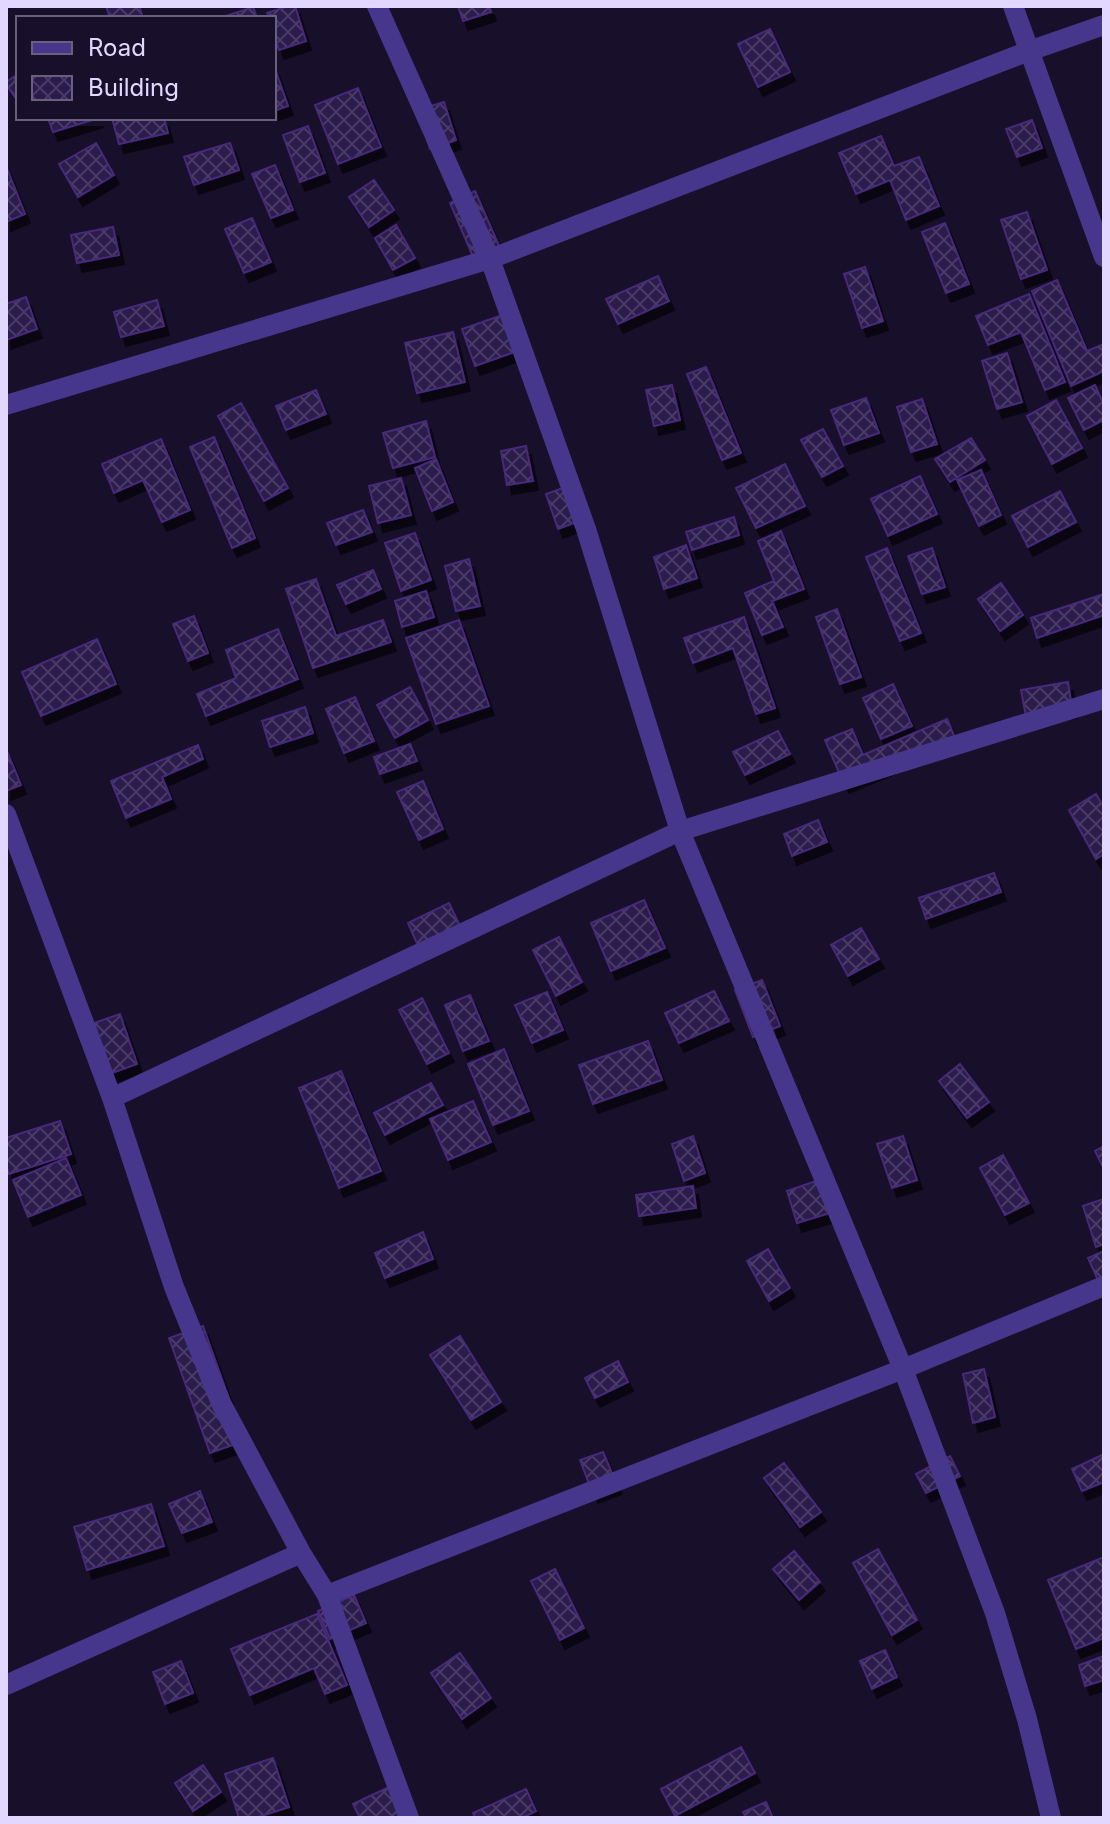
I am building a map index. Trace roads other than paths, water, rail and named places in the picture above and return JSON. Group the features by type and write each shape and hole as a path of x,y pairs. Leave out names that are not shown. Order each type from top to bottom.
{"street":[{"path":"377,6 490,259 586,529 680,831 903,1369 995,1613 1027,1719 1051,1818"},
{"path":"1013,6 1104,257"},
{"path":"6,405 490,259 1029,51 1104,25"},
{"path":"112,1098 680,831 1104,699"},
{"path":"6,814 112,1098 174,1287 221,1403 301,1553 327,1595 409,1818"},
{"path":"327,1595 903,1369 1104,1286"},
{"path":"6,1685 301,1553"}]}
